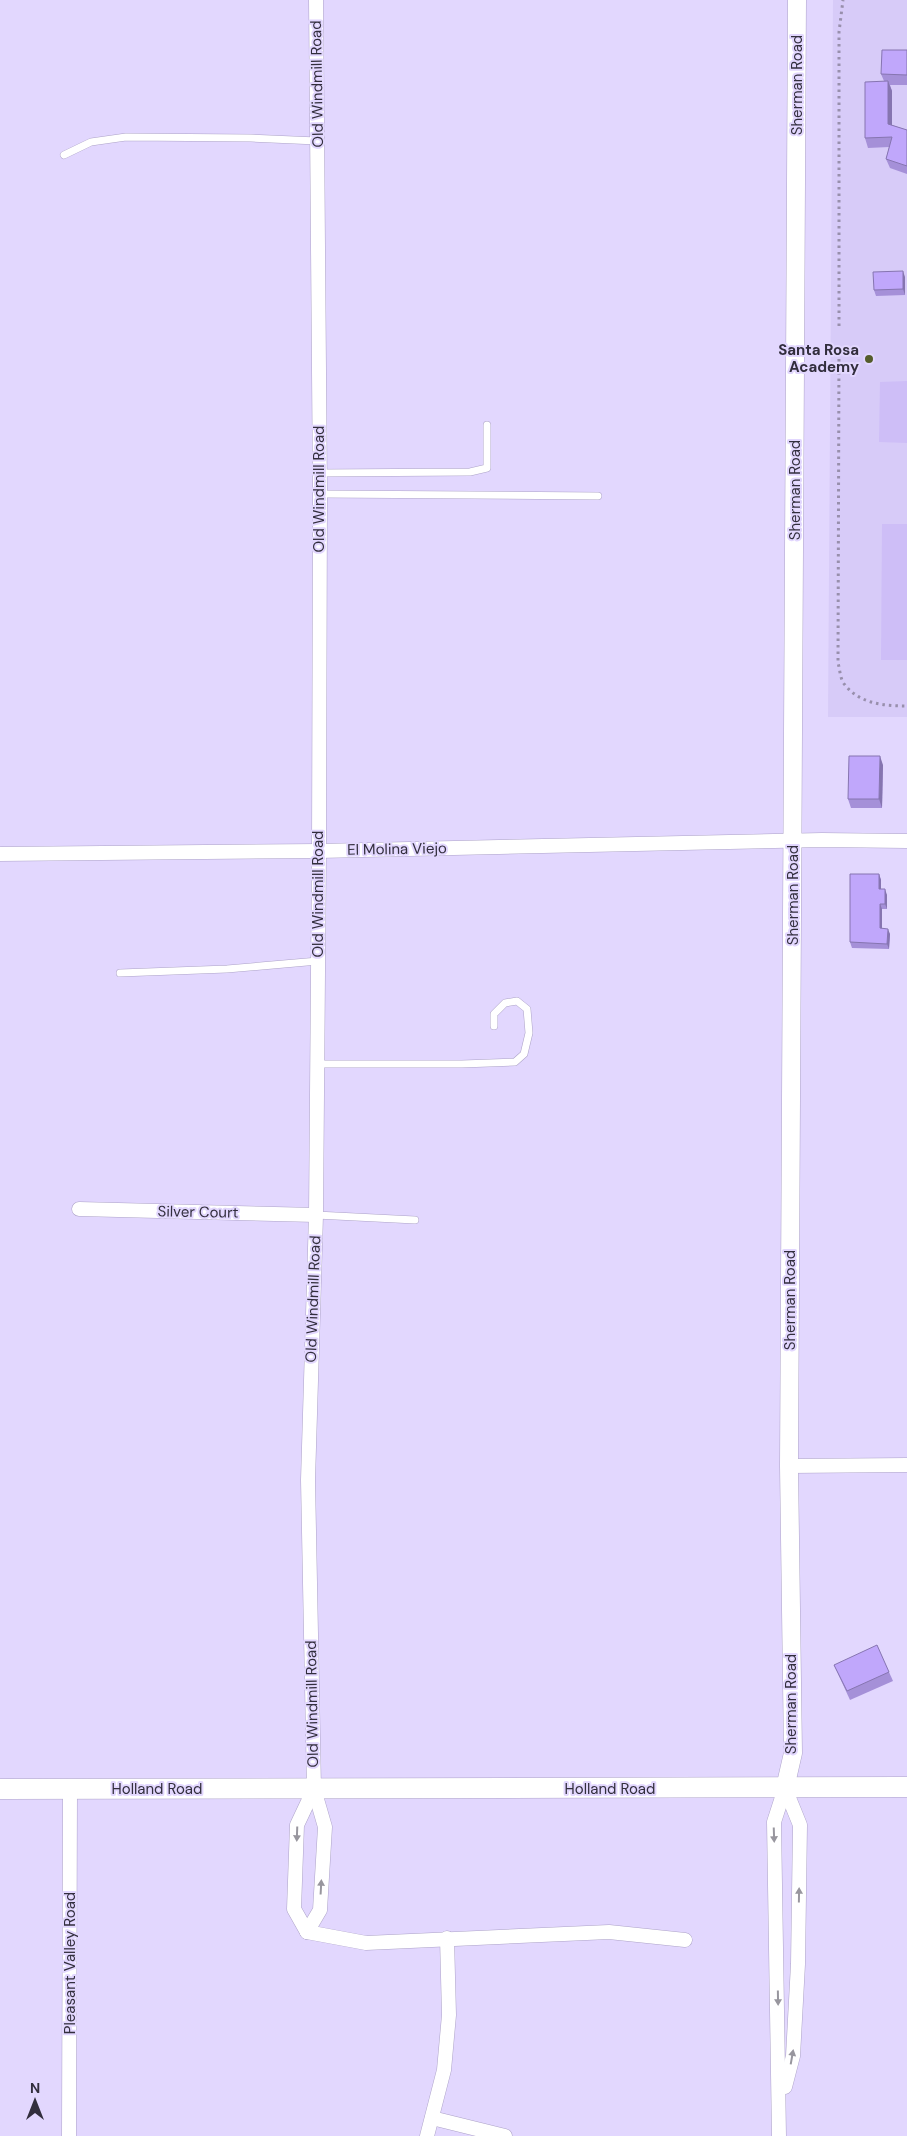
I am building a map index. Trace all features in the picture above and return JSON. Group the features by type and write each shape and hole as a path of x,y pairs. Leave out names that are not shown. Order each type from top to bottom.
{"main road":[{"name":"Holland Road","path":"0,1789 907,1787"}],"street":[{"name":"Old Windmill Road","path":"314,1789 308,1480 316,1215 318,961 320,494 316,0"},
{"name":"Sherman Road","path":"779,2136 780,2104 774,1822 785,1788 793,1753 789,1466 798,0"},
{"name":"El Molina Viejo","path":"0,854 318,851 839,840 907,841"},
{"name":"Silver Court","path":"79,1209 316,1215"},
{"path":"789,1466 907,1465"},
{"name":"Sherman Road","path":"780,2104 793,2056 798,1944 800,1822 785,1788"},
{"name":"Pleasant Valley Road","path":"69,2136 70,1789"},
{"path":"314,1789 297,1825 294,1909 307,1932 366,1943 610,1932 685,1940"},
{"path":"307,1932 320,1910 325,1827 314,1789"},
{"path":"427,2136 444,2070 449,2015 447,1938"},
{"path":"432,2118 505,2136"}],"lane":[{"path":"64,155 92,142 126,136 251,138 318,142"},
{"path":"319,474 470,472 486,468 487,425"},
{"path":"320,494 598,496"},
{"path":"120,973 227,969 318,961"},
{"path":"317,1064 515,1062 524,1054 529,1033 527,1009 517,1001 504,1003 494,1014 494,1026"},
{"path":"316,1215 415,1220"}],"path":[{"path":"839,326 839,32 843,0"},
{"path":"839,346 838,663 843,684 860,698 885,706 907,706"}],"shaded area":[{"name":"Santa Rosa Academy","path":"833,0 907,0 907,717 828,717"},
{"path":"907,381 907,443 879,442 880,382"},
{"path":"882,524 907,524 907,660 881,660"}],"building":[{"path":"882,50 907,50 907,75 881,74"},
{"path":"888,81 888,124 907,130 907,166 886,159 892,137 865,138 865,82"},
{"path":"903,271 903,289 874,290 873,272"},
{"path":"849,756 880,756 879,799 848,799"},
{"path":"850,874 879,874 879,889 885,889 885,904 880,904 880,928 888,929 887,944 850,942"},
{"path":"877,1645 889,1672 847,1691 834,1665"}],"place":[{"name":"Santa Rosa Academy","path":"869,359"}]}
